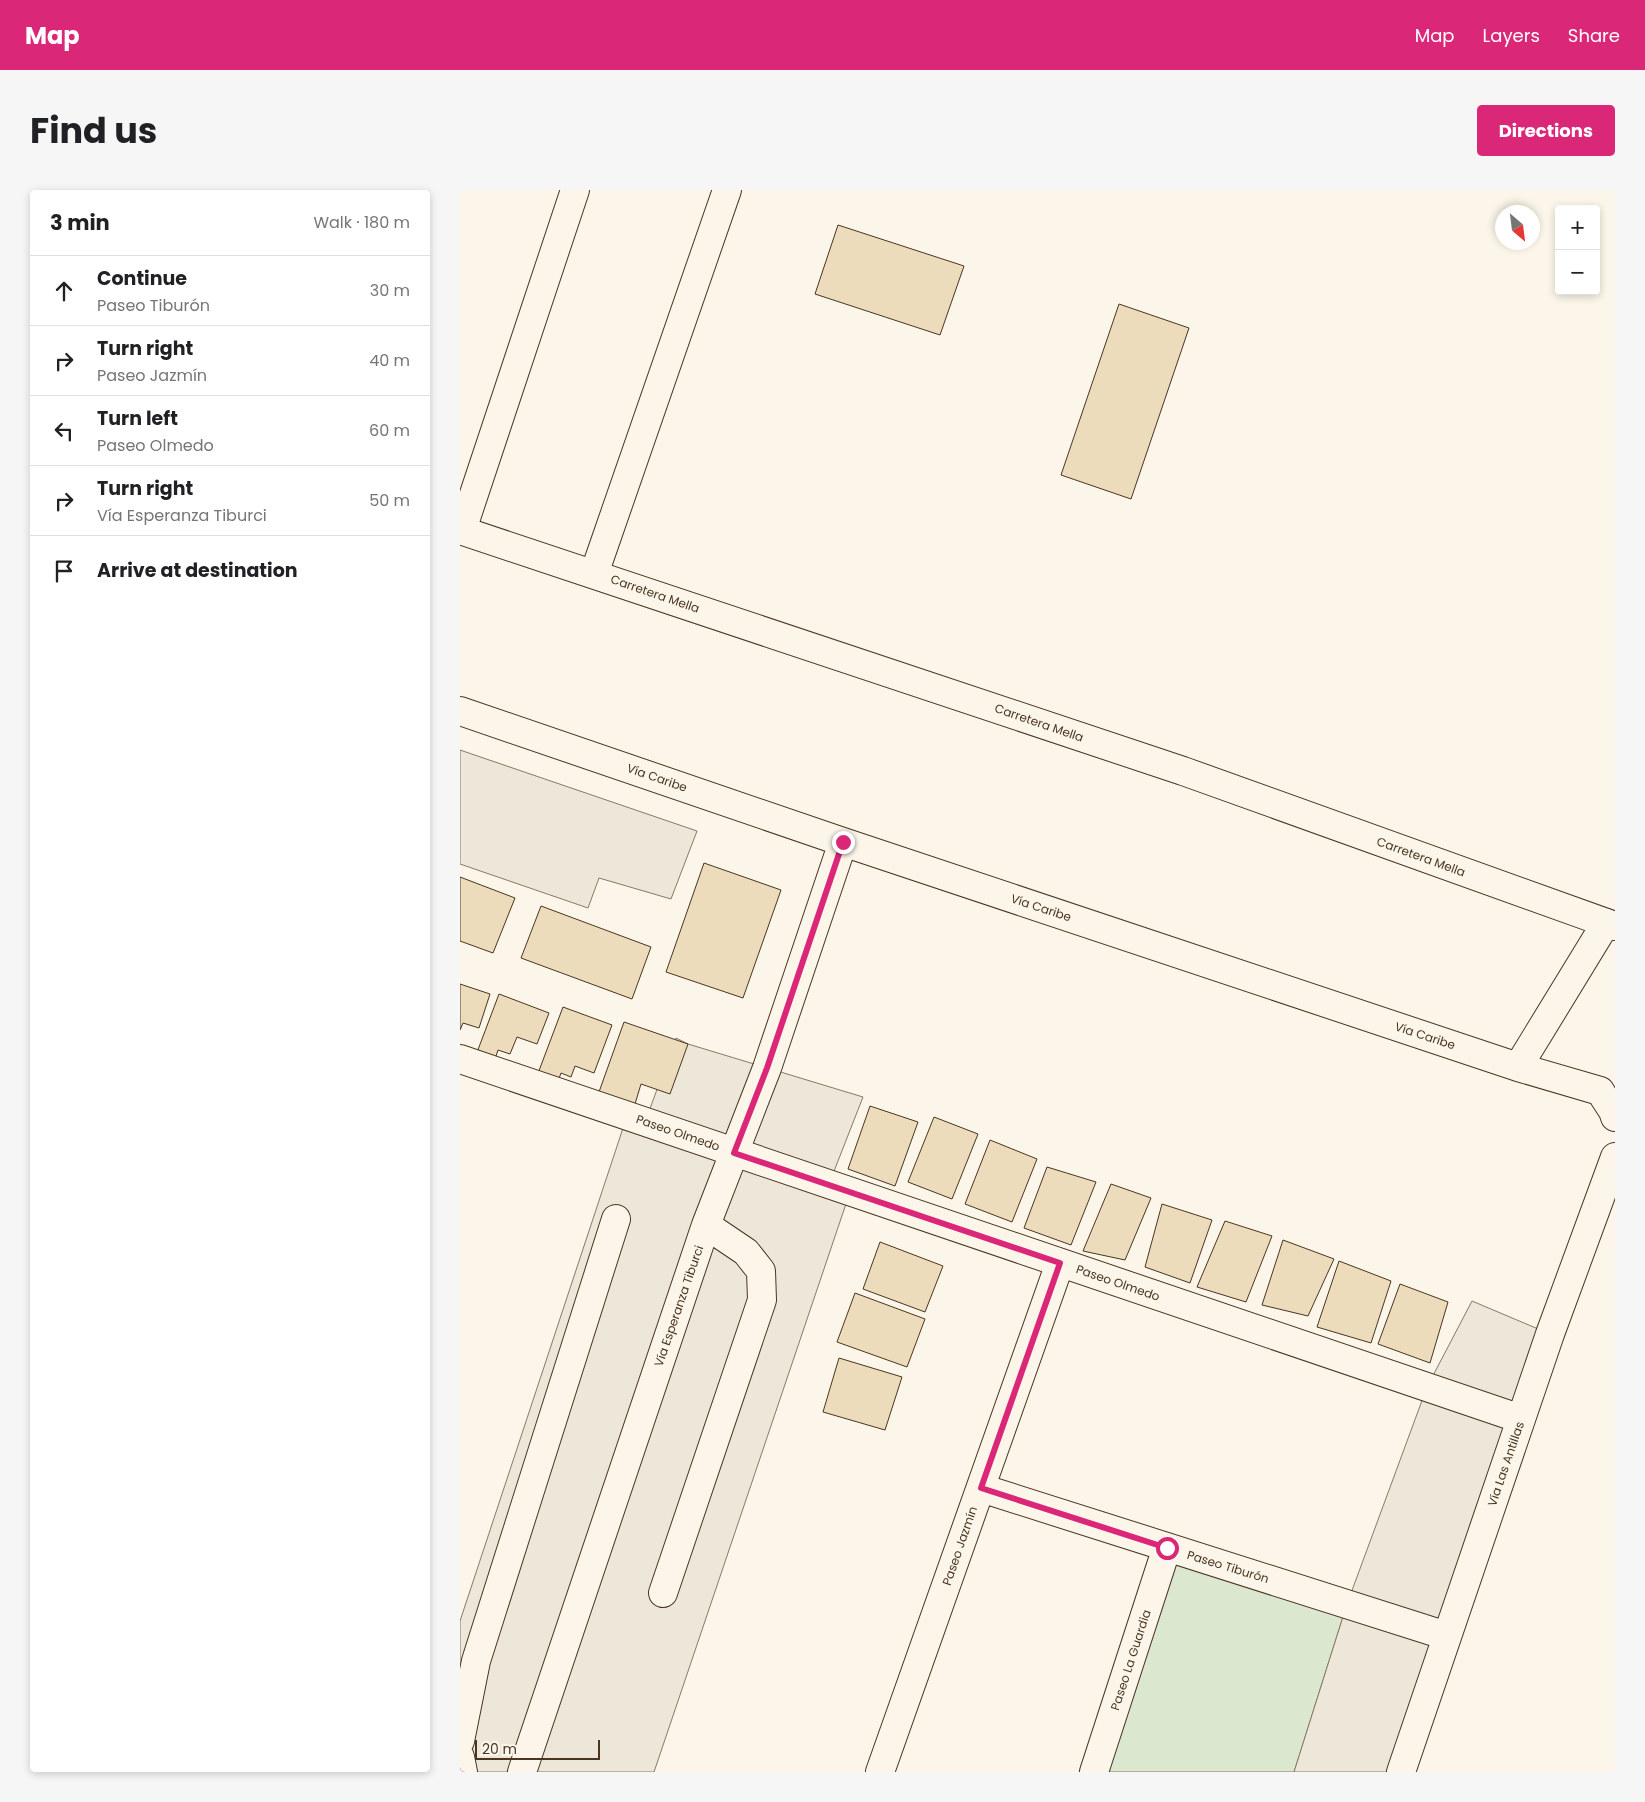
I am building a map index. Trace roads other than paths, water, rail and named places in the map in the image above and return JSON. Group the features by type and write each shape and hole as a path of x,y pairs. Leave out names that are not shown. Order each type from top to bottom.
{"street":[{"path":"461,530 575,190"},
{"path":"594,574 727,190"},
{"name":"Carretera Mella","path":"461,530 1183,771 1611,924"},
{"name":"Vía Caribe","path":"460,711 843,842 1518,1066 1600,1091 1614,1114"},
{"name":"Vía Esperanza Tiburci","path":"522,1772 706,1225 767,1068 843,842"},
{"path":"1518,1066 1611,924"},
{"name":"Paseo Olmedo","path":"460,1059 1521,1419"},
{"name":"Vía Las Antillas","path":"1401,1772 1550,1334 1615,1157"},
{"path":"460,1741 476,1661 616,1219"},
{"path":"663,1593 762,1300 761,1271 746,1252 706,1225"},
{"name":"Paseo Jazmín","path":"880,1772 1060,1263"},
{"name":"Paseo Tiburón","path":"981,1488 1447,1636"},
{"name":"Paseo La Guardia","path":"1094,1772 1167,1548"},
{"path":"460,1757 463,1772"}]}
